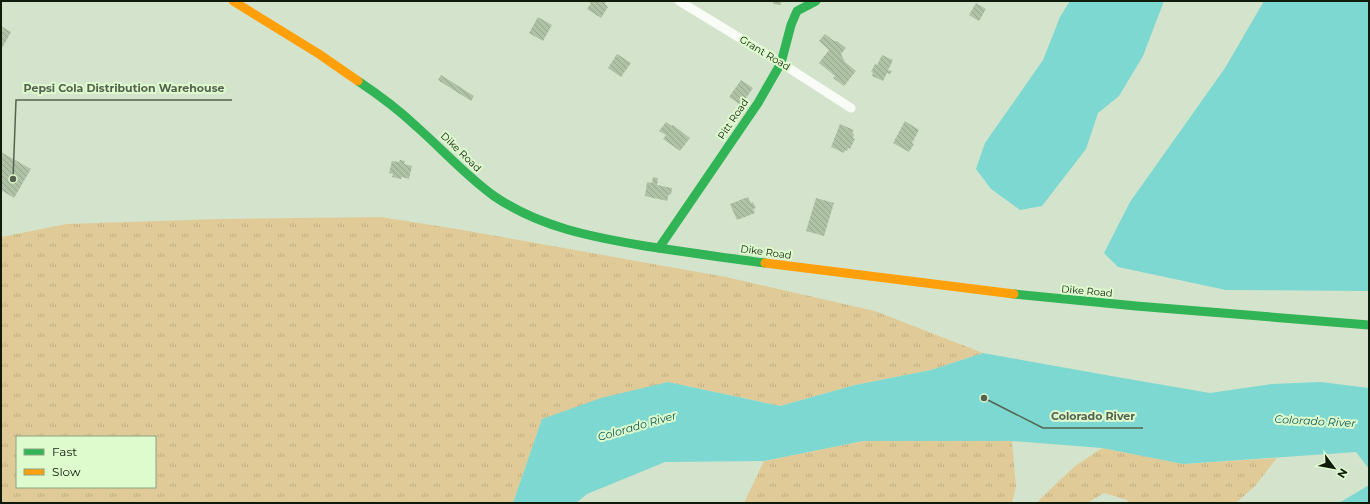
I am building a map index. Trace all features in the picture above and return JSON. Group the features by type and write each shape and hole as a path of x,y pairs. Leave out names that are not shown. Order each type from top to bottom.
{"street":[{"name":"Dike Road","path":"233,1 334,65 384,100 426,134 493,196 510,206 547,223 569,231 597,238 659,248 866,276 1058,299 1369,325"},
{"name":"Grant Road","path":"679,1 781,63 851,108"},
{"name":"Pitt Road","path":"659,248 758,103 781,63 791,25 797,11 816,1"}],"green space":[{"path":"381,217 463,230 726,277 875,311 983,353 931,370 855,385 780,406 668,382 542,419 513,503 1,503 1,237 67,224 218,219"},
{"path":"863,441 1012,441 1016,487 1012,503 744,503 764,461"},
{"path":"1102,448 1183,464 1277,458 1255,486 1236,503 1129,503 1127,500 1104,493 1087,503 1038,503 1039,500 1075,466"}],"water":[{"path":"1070,1 1164,1 1143,56 1119,96 1098,113 1086,149 1042,206 1020,210 991,189 976,169 985,143 1043,60 1060,17"},
{"path":"1264,1 1369,1 1369,291 1226,290 1118,267 1104,253 1130,202 1225,68"},
{"path":"983,353 1210,393 1272,384 1321,382 1369,388 1369,469 1356,452 1183,464 1102,448 1012,441 863,441 764,461 665,462 587,494 576,503 513,503 542,419 601,398 668,382 780,406 855,385 931,370"},
{"path":"1369,485 1369,503 1339,503"}],"building":[{"path":"773,1 781,1 781,5 773,4"},
{"path":"589,2 606,2 605,4 608,7 601,18 587,9 591,3"},
{"path":"976,3 986,9 979,21 969,15"},
{"path":"538,17 552,25 543,41 529,33"},
{"path":"1,26 11,32 1,50"},
{"path":"825,34 846,48 841,54 845,62 856,71 844,86 833,78 835,76 819,63 829,50 819,41"},
{"path":"617,54 631,63 621,77 608,68"},
{"path":"882,55 893,60 888,70 892,71 890,74 887,73 883,81 872,76 873,73 871,72 875,64 877,65"},
{"path":"441,75 474,96 471,101 438,80"},
{"path":"741,80 753,88 741,105 729,97"},
{"path":"905,121 919,130 912,143 914,144 909,152 893,143"},
{"path":"666,122 672,126 673,125 690,138 680,151 663,139 666,135 659,131"},
{"path":"840,124 854,130 852,133 854,134 853,138 855,139 850,149 848,148 847,151 845,150 844,153 831,147"},
{"path":"1,152 31,169 14,198 1,190"},
{"path":"400,160 405,161 404,164 412,166 409,179 392,177 393,174 389,173 392,161 399,162"},
{"path":"653,177 658,178 657,185 672,188 671,195 669,194 667,201 645,196 647,182 652,183"},
{"path":"748,197 756,208 753,209 755,213 737,220 730,204"},
{"path":"816,198 834,203 824,236 806,231"}],"traffic: fast":[{"path":"659,248 758,103 781,63 791,25 797,11 816,1"},
{"path":"358,81 403,115 464,171 494,196 529,216 566,229 605,239 765,263"},
{"path":"1014,294 1136,306 1369,325"}],"traffic: slow":[{"path":"233,1 319,54 358,81"},
{"path":"765,263 1014,294"}],"place":[{"name":"Pepsi Cola Distribution Warehouse","path":"13,179"},
{"name":"Colorado River","path":"984,398"}]}
